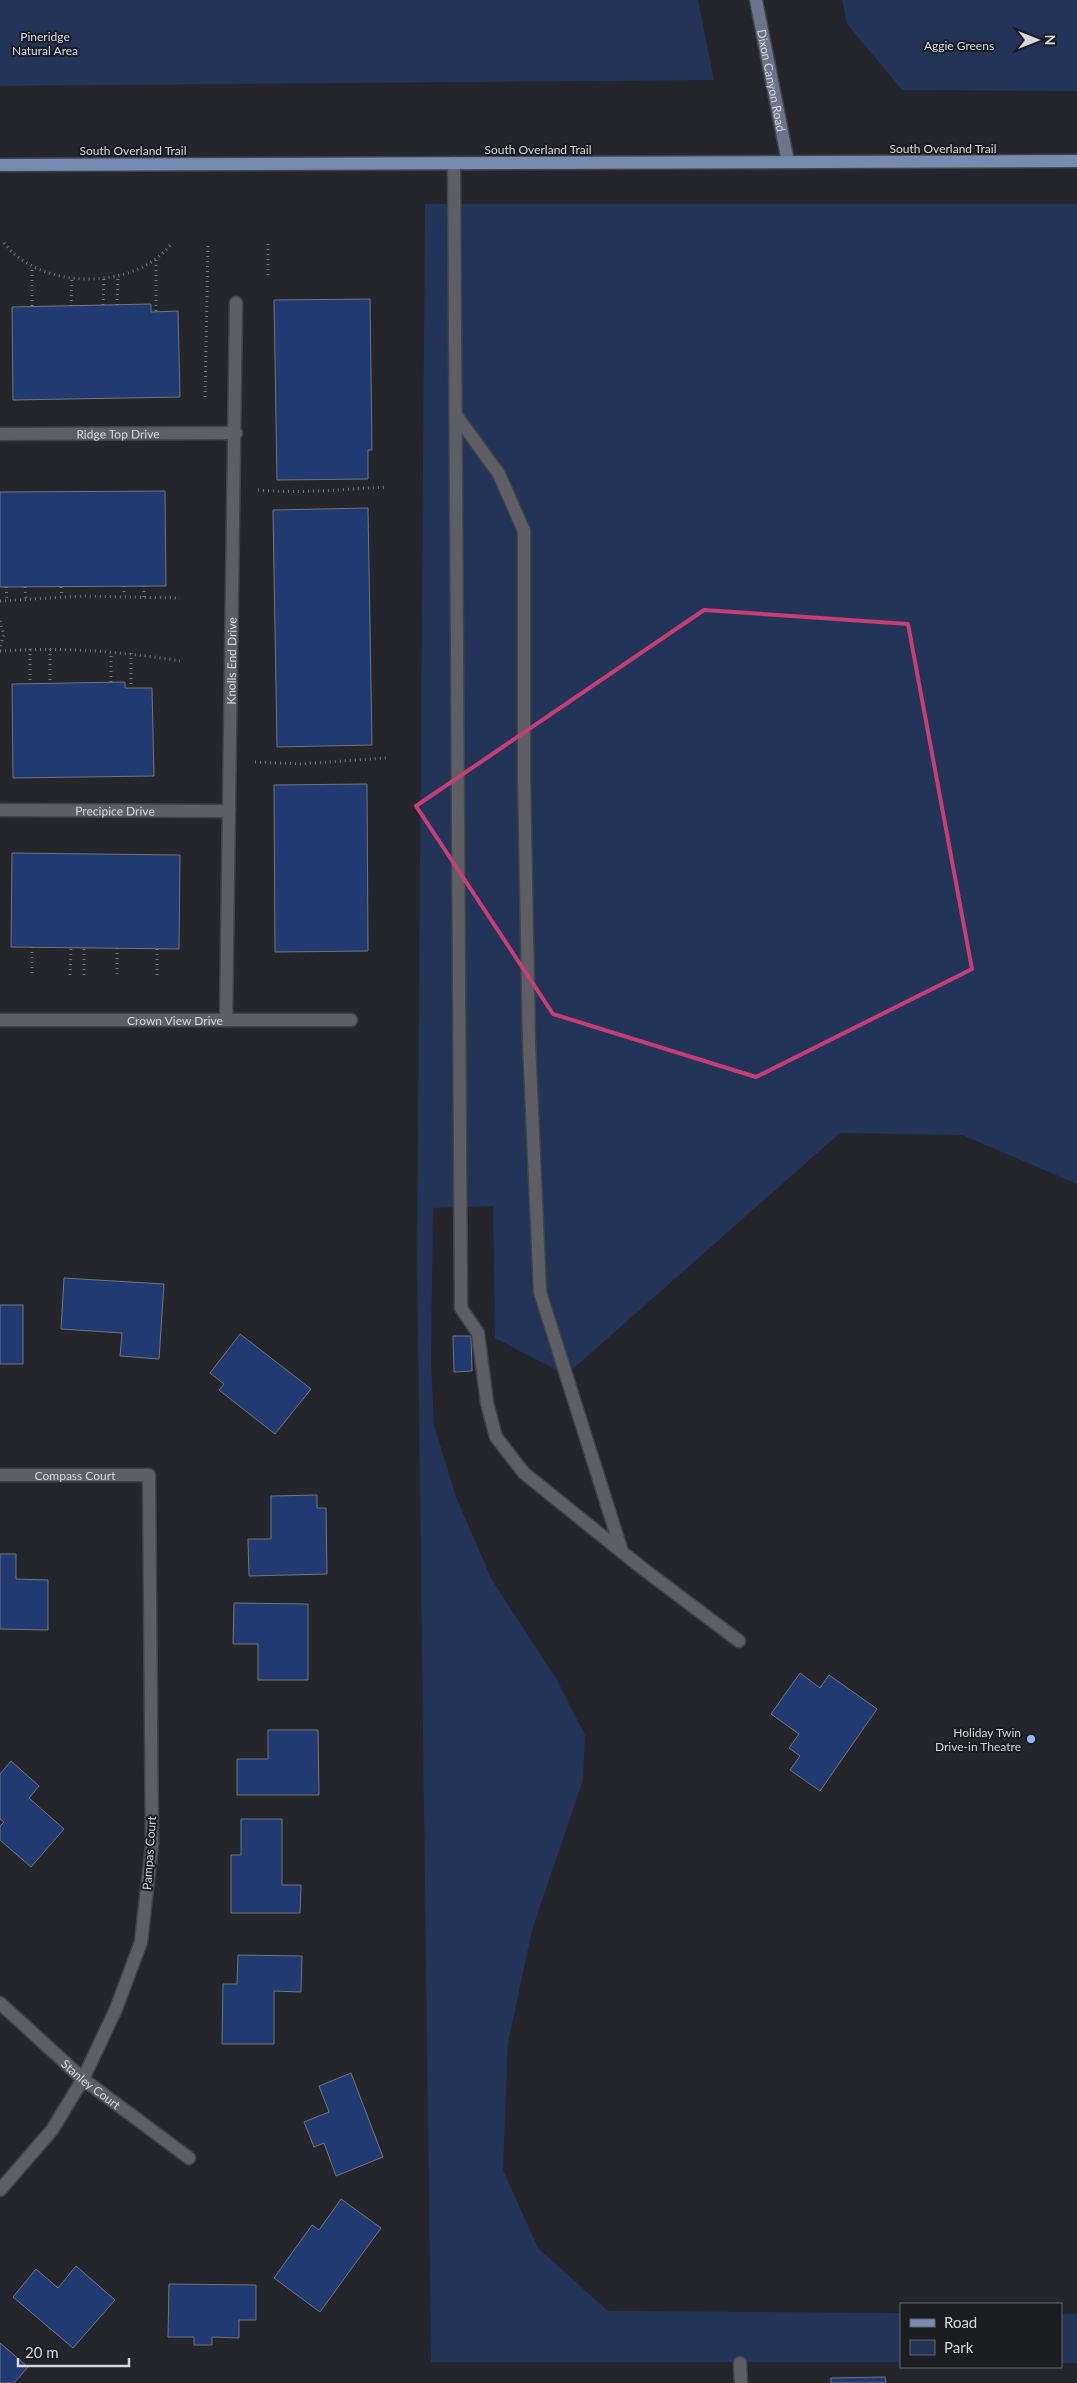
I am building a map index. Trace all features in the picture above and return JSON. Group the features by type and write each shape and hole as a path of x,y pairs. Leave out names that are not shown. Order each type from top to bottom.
{"main road":[{"name":"South Overland Trail","path":"0,165 1077,161"}],"street":[{"name":"Dixon Canyon Road","path":"756,0 788,162"},
{"path":"454,163 461,1308 478,1333 487,1403 496,1437 524,1473 623,1553 739,1641"},
{"name":"Knolls End Drive","path":"226,1020 236,433 236,303"},
{"path":"456,414 499,474 524,532 524,774 529,1033 540,1292 623,1553"},
{"name":"Ridge Top Drive","path":"0,434 236,433"},
{"name":"Precipice Drive","path":"0,810 229,811"},
{"name":"Crown View Drive","path":"0,1020 351,1020"},
{"name":"Compass Court","path":"0,1475 149,1475"},
{"name":"Pampas Court","path":"0,2190 52,2130 83,2079 116,2009 141,1942 152,1845 149,1475"},
{"name":"Stanley Court","path":"0,2003 83,2079 189,2158"},
{"path":"740,2362 741,2383"}],"path":[{"path":"4,243 11,252 32,267 72,277 104,278 118,275 156,260 172,243"},
{"path":"205,397 208,244"},
{"path":"268,244 268,279"},
{"path":"156,260 156,312"},
{"path":"32,267 32,306"},
{"path":"117,305 118,275"},
{"path":"71,306 72,277"},
{"path":"103,305 104,278"},
{"path":"258,490 300,492 341,488 387,487"},
{"path":"124,586 124,596"},
{"path":"144,586 144,597"},
{"path":"6,587 7,601"},
{"path":"25,587 26,600"},
{"path":"61,587 62,597"},
{"path":"0,601 62,597 124,596 180,598"},
{"path":"0,621 0,647"},
{"path":"30,649 30,683"},
{"path":"50,649 50,683"},
{"path":"0,651 50,649 111,652 180,660"},
{"path":"111,652 111,682"},
{"path":"131,653 131,688"},
{"path":"255,762 300,764 386,758"},
{"path":"32,947 32,976"},
{"path":"70,976 71,947"},
{"path":"84,948 84,976"},
{"path":"117,948 117,975"},
{"path":"157,949 157,975"}],"highlighted area":[{"path":"704,610 908,624 972,969 756,1077 553,1014 416,806"}],"green space":[{"name":"Pineridge Natural Area","path":"0,0 698,0 714,80 0,86"},
{"name":"Aggie Greens","path":"842,0 1077,0 1077,91 902,90 847,24"},
{"path":"425,204 1077,204 1077,1184 962,1135 840,1133 566,1375 495,1338 493,1206 433,1208 431,1362 434,1425 456,1497 492,1580 557,1680 585,1735 583,1780 532,1930 508,2043 503,2170 538,2248 608,2311 900,2313 900,2362 431,2362 417,1259"},
{"path":"1062,2314 1077,2314 1077,2363 1062,2363"}],"building":[{"path":"370,299 372,450 368,450 368,479 277,480 274,300"},
{"path":"151,304 151,312 178,311 180,397 13,400 12,307"},
{"path":"165,491 166,586 0,587 0,492"},
{"path":"368,508 372,745 277,747 273,510"},
{"path":"125,682 125,688 152,688 154,776 13,778 12,684"},
{"path":"367,784 368,951 275,952 274,785"},
{"path":"12,853 180,855 179,949 11,947"},
{"path":"64,1278 164,1284 159,1359 120,1356 122,1333 61,1329"},
{"path":"0,1305 23,1305 23,1364 0,1364"},
{"path":"240,1334 311,1389 275,1434 219,1390 224,1384 210,1373"},
{"path":"453,1336 471,1336 472,1371 454,1372"},
{"path":"317,1495 317,1508 326,1508 327,1574 249,1576 248,1539 271,1539 271,1496"},
{"path":"0,1554 16,1554 16,1579 48,1580 48,1630 0,1629"},
{"path":"234,1603 308,1604 308,1680 258,1680 258,1644 233,1644"},
{"path":"800,1673 820,1688 829,1675 877,1709 820,1791 790,1770 800,1756 789,1748 799,1734 771,1714"},
{"path":"268,1730 318,1730 319,1795 237,1795 237,1759 268,1759"},
{"path":"11,1761 39,1786 29,1798 64,1829 31,1867 0,1840 0,1826 4,1822 0,1819 0,1774"},
{"path":"241,1819 282,1819 282,1885 301,1885 300,1913 231,1913 231,1855 241,1855"},
{"path":"238,1955 302,1956 301,1992 274,1991 274,2044 222,2044 223,1984 237,1984"},
{"path":"351,2073 383,2157 336,2176 324,2143 314,2147 304,2122 329,2112 319,2086"},
{"path":"341,2199 381,2228 320,2312 274,2278 312,2225 319,2230"},
{"path":"76,2266 115,2300 73,2348 13,2297 36,2269 58,2288"},
{"path":"169,2284 256,2285 256,2320 239,2320 239,2338 212,2337 212,2345 194,2345 194,2337 168,2337"},
{"path":"0,2343 28,2367 14,2383 0,2383"},
{"path":"885,2377 886,2383 831,2383 831,2378"}],"place":[{"name":"Holiday Twin Drive-in Theatre","path":"1031,1739"}]}
